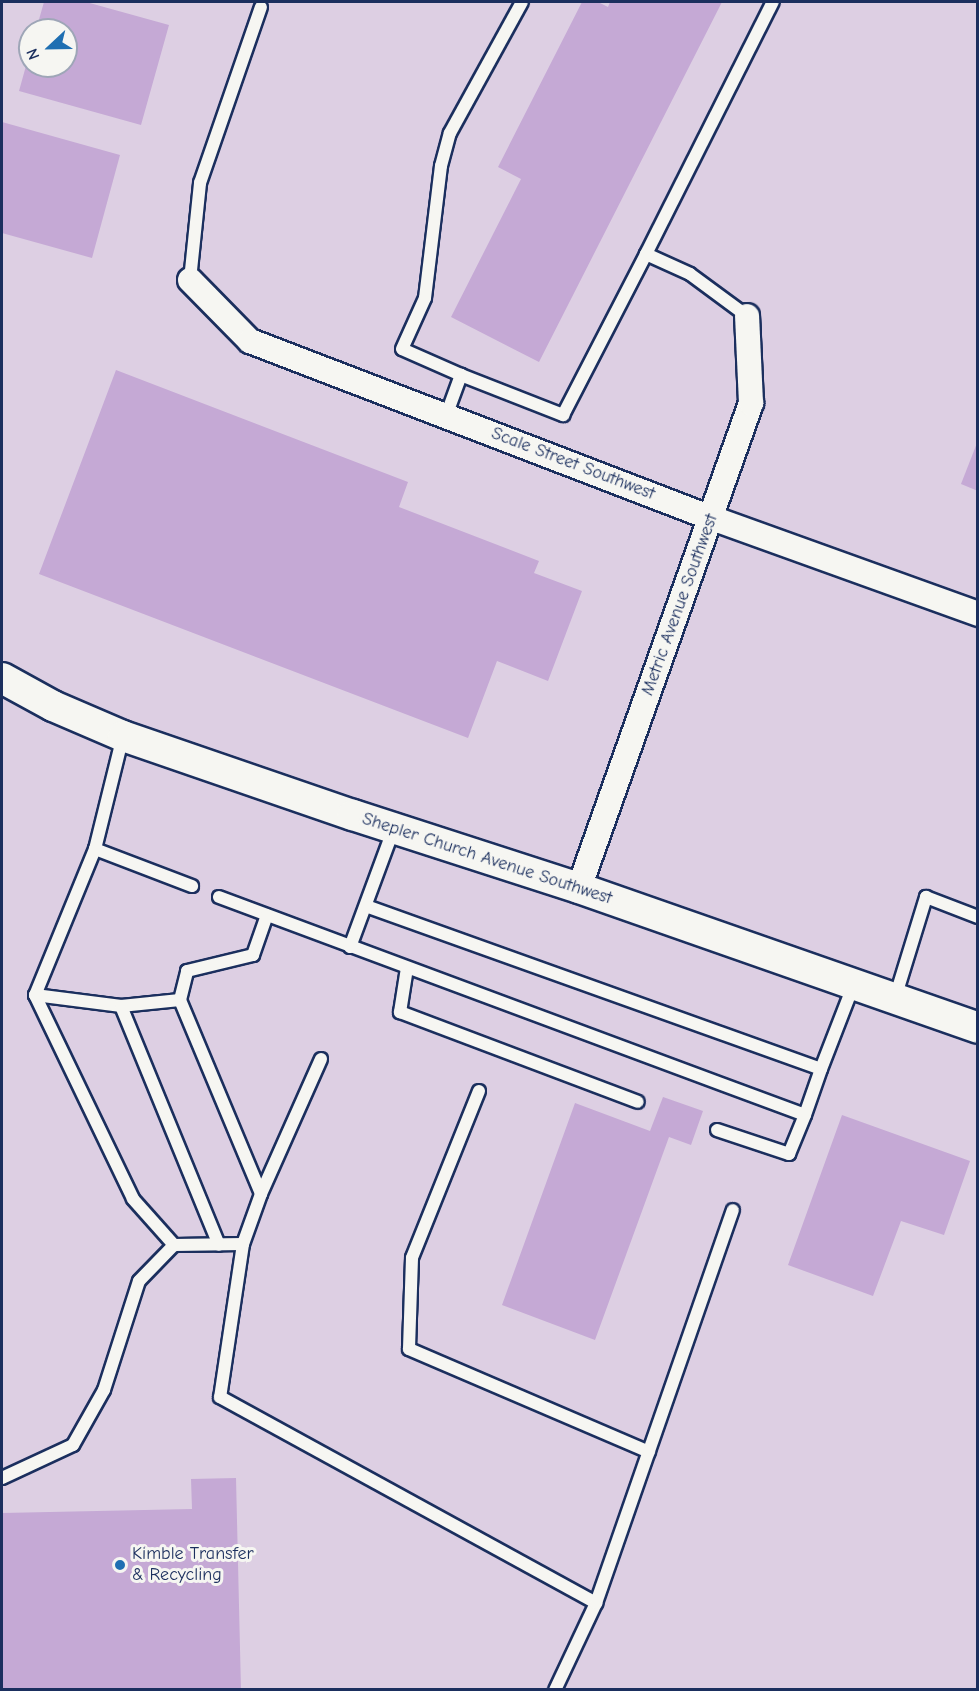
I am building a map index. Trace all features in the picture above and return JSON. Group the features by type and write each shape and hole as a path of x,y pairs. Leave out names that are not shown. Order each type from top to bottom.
{"street":[{"name":"Scale Street Southwest","path":"190,280 250,341 712,518 978,614"},
{"name":"Metric Avenue Southwest","path":"579,888 751,403 747,316"},
{"name":"Shepler Church Avenue Southwest","path":"2,678 52,706 123,736 579,888 978,1028"}],"lane":[{"path":"522,2 450,133 441,166 425,298 402,350 563,415 773,2"},
{"path":"190,280 200,183 261,7"},
{"path":"646,254 690,273 747,316"},
{"path":"446,416 460,375"},
{"path":"123,736 95,849 35,995 133,1199 174,1245"},
{"path":"350,947 394,828"},
{"path":"95,849 192,886"},
{"path":"219,897 805,1115"},
{"path":"895,998 926,897 978,917"},
{"path":"366,906 821,1069"},
{"path":"261,1194 180,1000 188,972 253,955 267,915"},
{"path":"407,968 400,1012 638,1102"},
{"path":"717,1130 789,1154 854,984"},
{"path":"35,995 121,1006 180,1000"},
{"path":"121,1006 219,1245"},
{"path":"321,1059 261,1194 243,1244 220,1397 596,1603"},
{"path":"479,1091 412,1258 409,1349 649,1452"},
{"path":"555,1689 596,1603 733,1210"},
{"path":"2,1478 73,1445 104,1390 139,1281 174,1245 243,1244"}],"shaded area":[{"path":"2,2 977,2 977,1689 2,1689"}],"building":[{"path":"44,2 86,2 169,25 141,125 19,91 23,78 78,78 78,18 39,18"},
{"path":"582,2 598,2 608,7 610,2 722,2 539,362 451,317 521,179 498,167"},
{"path":"2,122 120,155 92,258 2,233"},
{"path":"116,370 408,482 399,507 539,561 534,573 582,591 548,681 497,661 468,738 39,574"},
{"path":"978,443 978,491 961,484"},
{"path":"663,1097 703,1111 691,1145 669,1137 595,1340 502,1305 575,1103 650,1131"},
{"path":"842,1115 970,1161 944,1235 901,1221 873,1296 788,1265"},
{"name":"Kimble Transfer & Recycling","path":"236,1478 241,1690 3,1690 2,1513 192,1509 191,1479"}],"place":[{"name":"Kimble Transfer & Recycling","path":"120,1565"}]}
